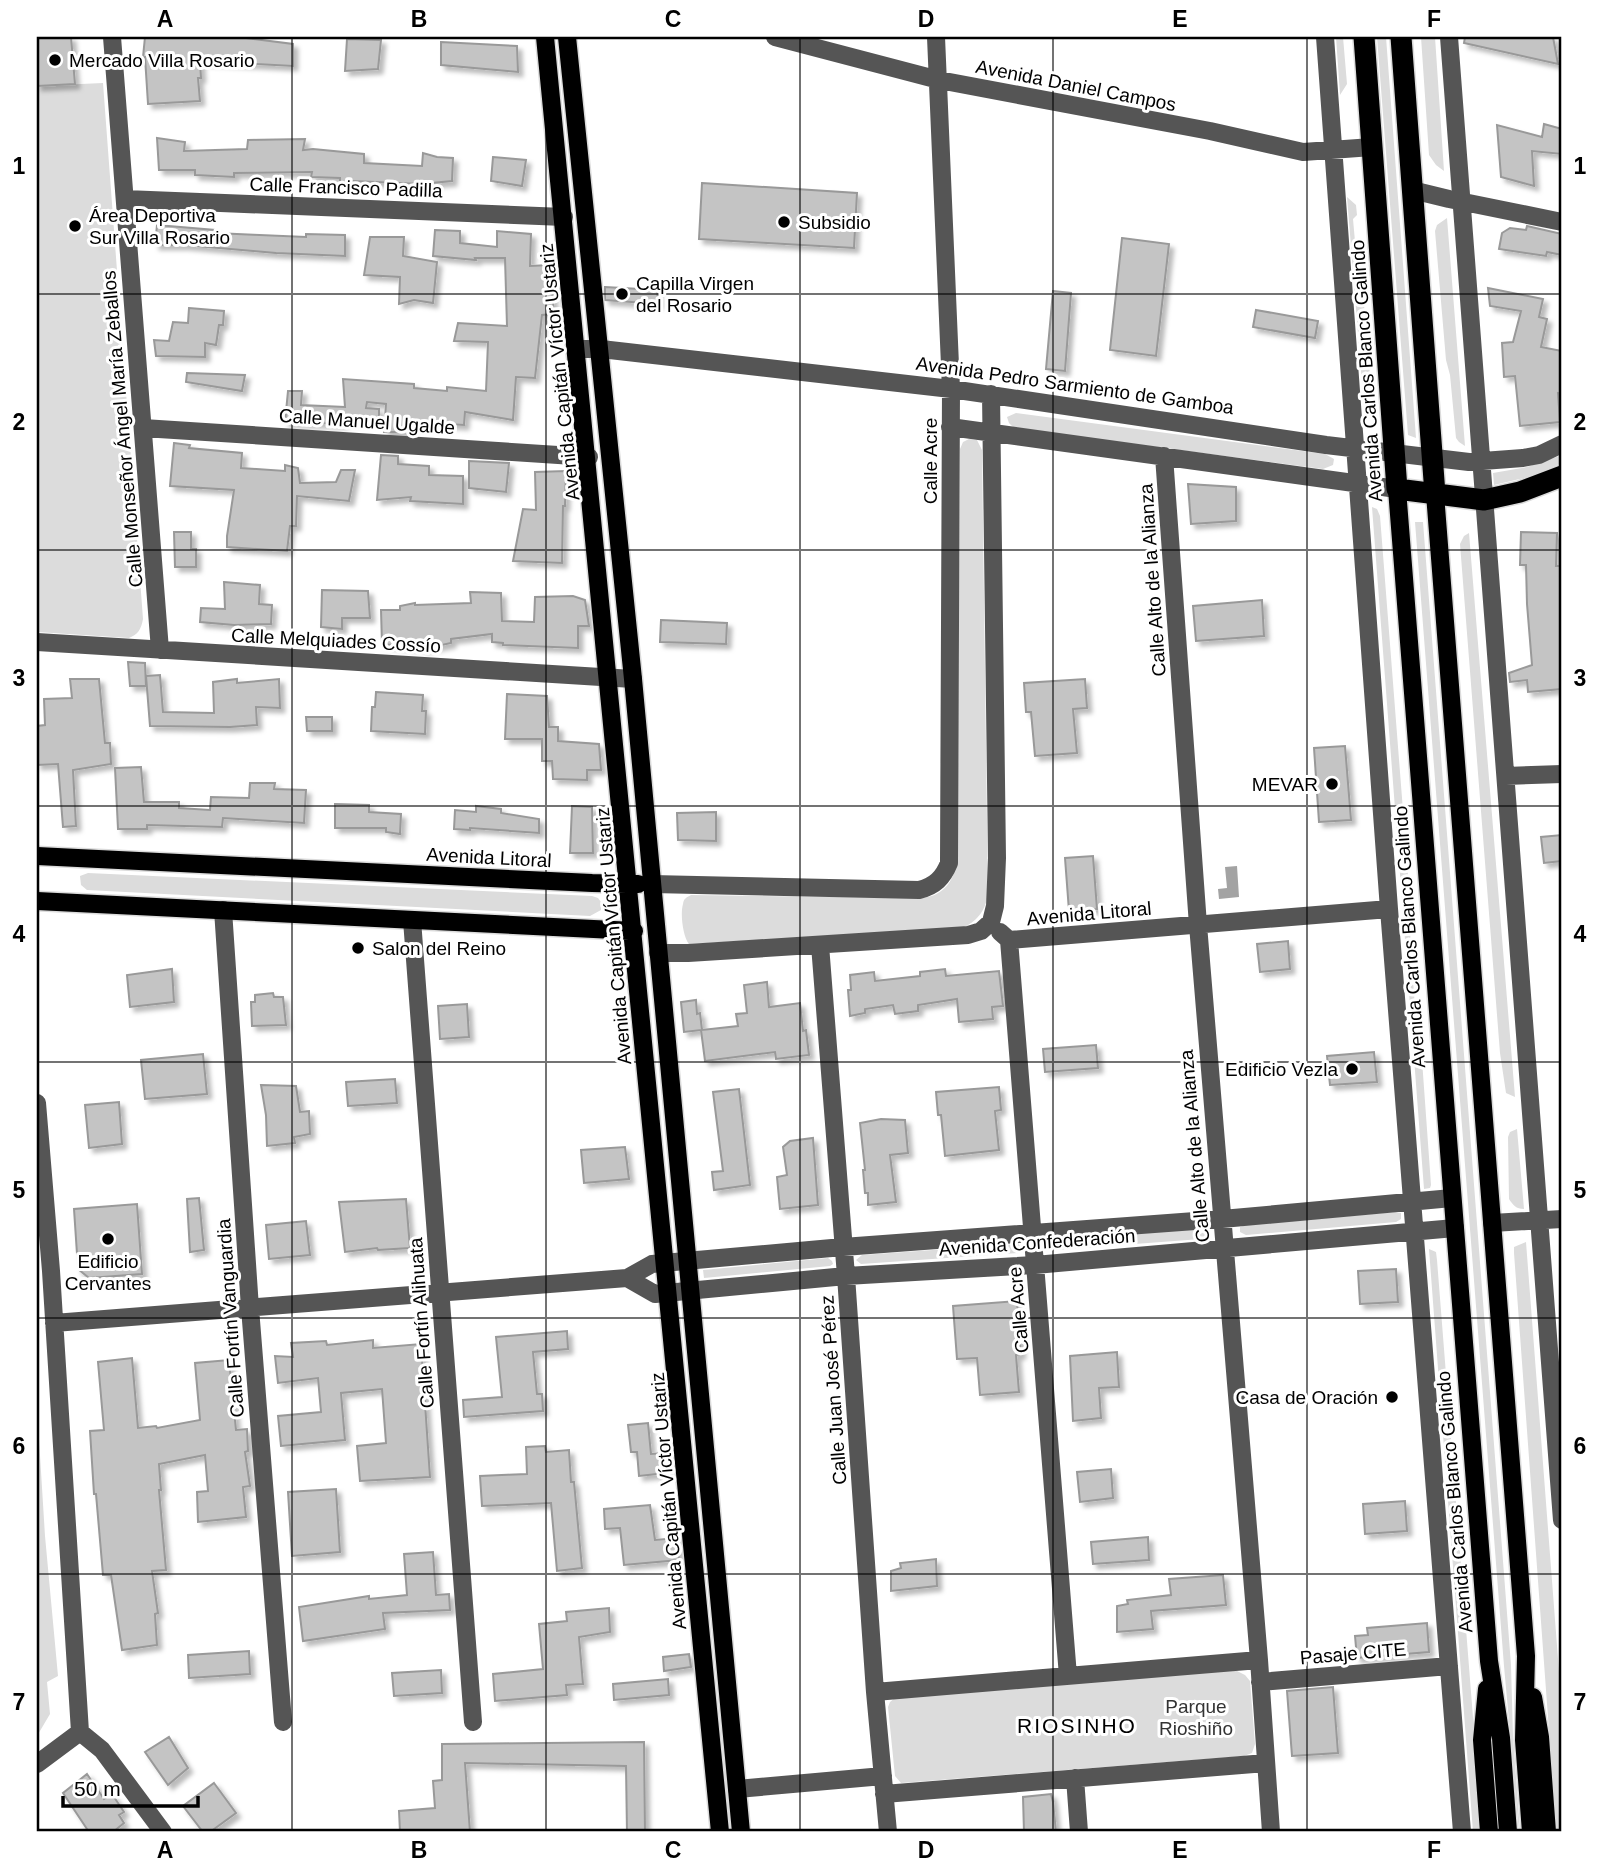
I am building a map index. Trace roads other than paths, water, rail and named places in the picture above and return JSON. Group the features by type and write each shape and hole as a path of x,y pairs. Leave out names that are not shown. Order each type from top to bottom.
{"highway":[{"name":"Avenida Carlos Blanco Galindo","path":"1364,37 1397,489"},
{"path":"1401,37 1436,494"},
{"path":"1397,489 1485,500 1520,492 1560,478"}],"main road":[{"name":"Avenida Capitán Víctor Ustariz","path":"545,37 611,677 720,1832"},
{"path":"567,37 634,679 741,1832"},
{"name":"Avenida Carlos Blanco Galindo","path":"1397,489 1489,1661 1501,1738 1508,1832"},
{"path":"1436,494 1526,1656 1540,1737 1547,1832"},
{"name":"Avenida Litoral","path":"37,856 652,884"},
{"path":"37,901 634,931"},
{"path":"636,951 658,953"},
{"path":"1526,1656 1524,1740 1531,1832"},
{"path":"1489,1661 1482,1740 1489,1832"}],"street":[{"name":"Calle Monseñor Ángel María Zeballos","path":"112,37 160,650"},
{"name":"Avenida Daniel Campos","path":"775,37 939,80 1210,131 1304,152 1372,147"},
{"name":"Calle Acre","path":"936,37 951,389 949,863 938,882"},
{"name":"Avenida Carlos Blanco Galindo","path":"1325,37 1357,484 1462,1832"},
{"path":"1450,37 1562,1520"},
{"path":"1412,190 1562,222"},
{"name":"Calle Francisco Padilla","path":"125,199 565,218"},
{"name":"Avenida Pedro Sarmiento de Gamboa","path":"579,349 601,349 951,389 1355,449 1433,458 1481,462 1539,455 1562,444"},
{"path":"658,953 968,935 981,931 991,922 995,906 997,858 990,394"},
{"path":"950,427 1397,489"},
{"name":"Calle Manuel Ugalde","path":"143,428 589,457"},
{"name":"Calle Alto de la Alianza","path":"1164,456 1223,1249 1259,1660 1271,1832"},
{"name":"Calle Melquiades Cossío","path":"37,642 634,679"},
{"path":"1506,776 1562,774"},
{"name":"Avenida Litoral","path":"652,884 919,890 938,882"},
{"name":"Avenida Litoral","path":"991,922 1009,940 1390,909"},
{"name":"Calle Fortín Vanguardia","path":"223,910 250,1308 283,1722"},
{"name":"Calle Fortín Alihuata","path":"412,920 473,1722"},
{"name":"Calle Acre","path":"1009,940 1069,1676"},
{"name":"Calle Juan José Pérez","path":"820,945 875,1692 888,1832"},
{"path":"37,1103 80,1731 102,1750 163,1832"},
{"name":"Avenida Confederación","path":"54,1323 626,1279 652,1264 1452,1198"},
{"path":"1492,1223 1562,1219"},
{"name":"Avenida Confederación","path":"626,1279 655,1294 846,1276 1035,1265 1455,1228"},
{"path":"875,1692 1259,1660"},
{"name":"Pasaje CITE","path":"1260,1682 1449,1666"},
{"path":"37,1763 80,1731"},
{"path":"737,1789 1075,1778 1266,1763"},
{"path":"1075,1778 1079,1832"}],"place":[{"name":"Mercado Villa Rosario","path":"55,60"},
{"name":"Subsidio","path":"784,222"},
{"name":"Área Deportiva Sur Villa Rosario","path":"75,226"},
{"name":"Capilla Virgen del Rosario","path":"622,294"},
{"name":"MEVAR","path":"1332,784"},
{"name":"Salon del Reino","path":"358,948"},
{"name":"Edificio Vezla","path":"1352,1069"},
{"name":"Edificio Cervantes","path":"108,1239"},
{"name":"Casa de Oración","path":"1392,1397"}],"district":[{"name":"RIOSINHO","path":"1077,1726"}],"park label":[{"name":"Parque Rioshiño","path":"1196,1717"}]}
